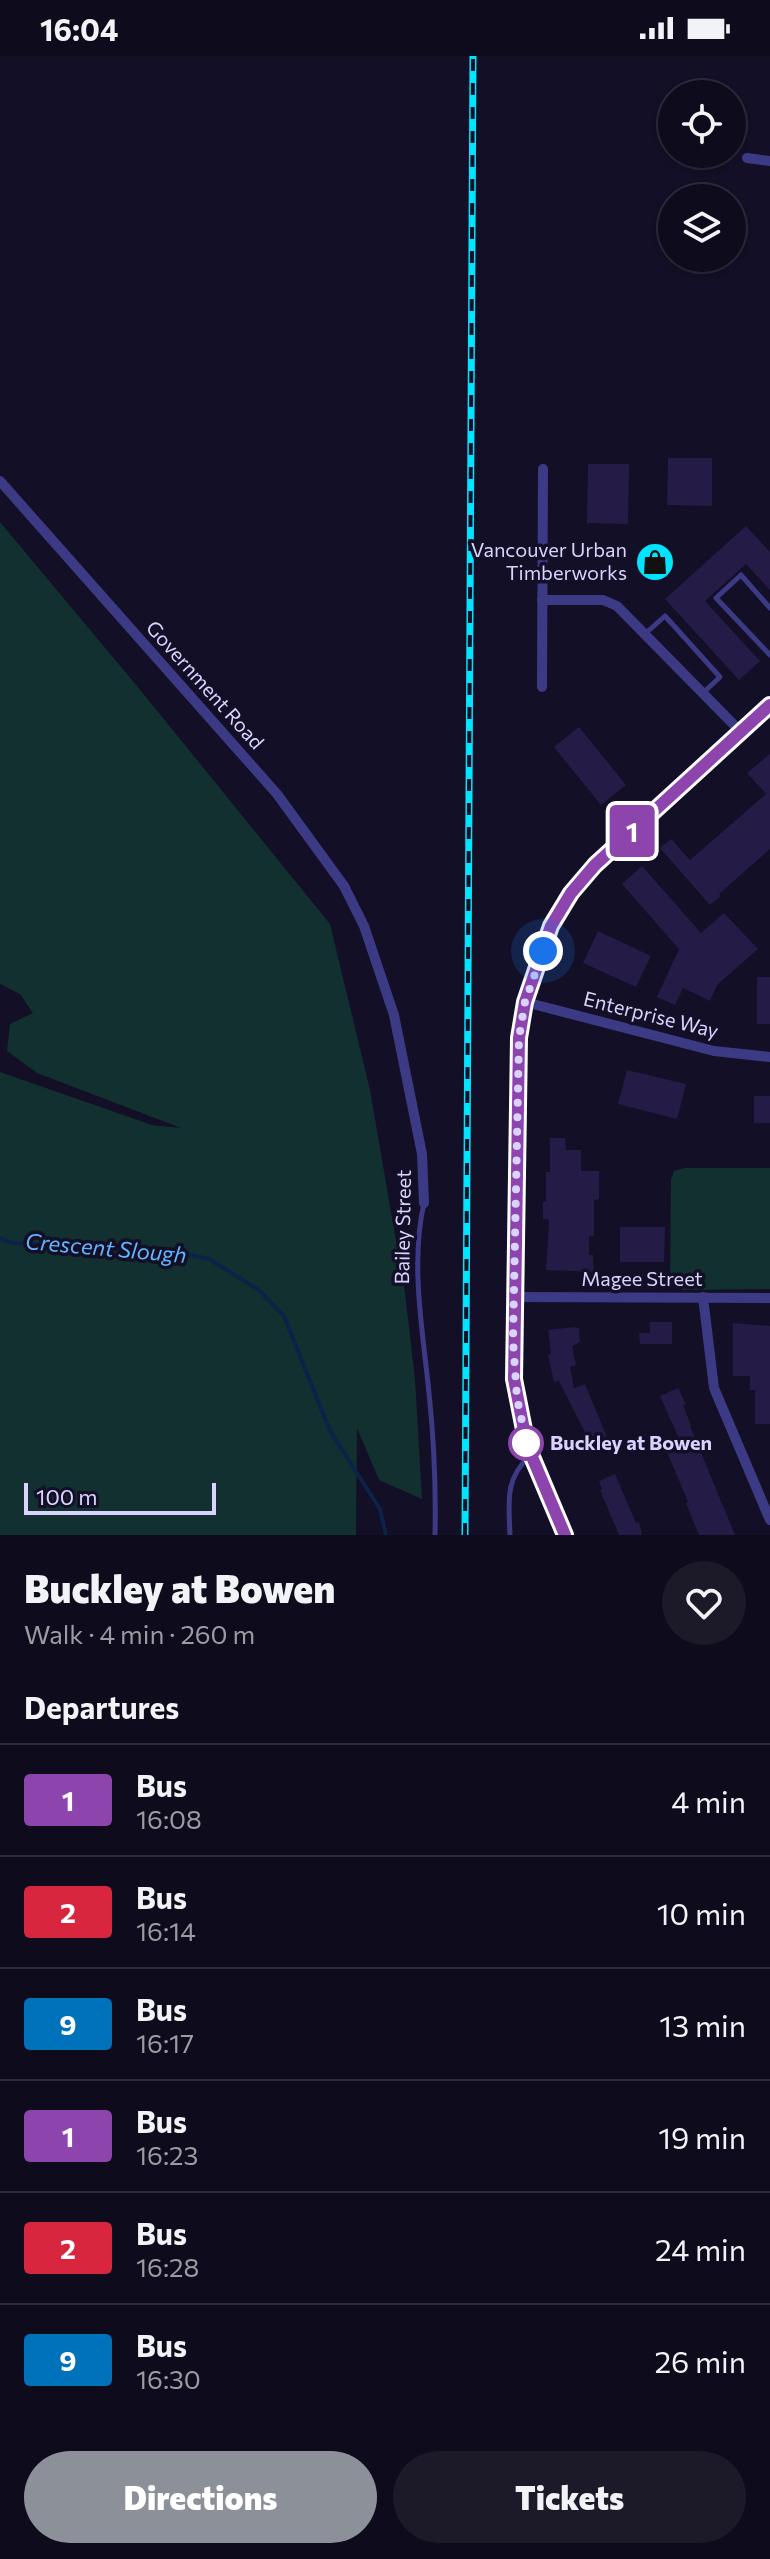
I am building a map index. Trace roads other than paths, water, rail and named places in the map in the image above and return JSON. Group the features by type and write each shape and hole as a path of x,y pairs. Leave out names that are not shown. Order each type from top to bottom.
{"street":[{"path":"747,158 770,161"},
{"path":"542,687 543,469"},
{"name":"Government Road","path":"0,481 277,794 344,886 364,926"},
{"path":"542,600 603,600 617,606 741,732"},
{"path":"565,1535 531,1455 520,1416 514,1369 518,1048 525,1002 551,926 571,893 595,865 770,705"},
{"name":"Bailey Street","path":"364,926 394,1015 422,1154 424,1203"},
{"name":"Enterprise Way","path":"525,1002 714,1051 770,1057"},
{"name":"Magee Street","path":"514,1297 770,1298"},
{"path":"703,1297 714,1388 770,1520"}],"lane":[{"path":"770,608 741,575 716,598 770,655"},
{"path":"645,633 665,616 684,635 720,677 703,693"},
{"name":"Bailey Street","path":"424,1203 418,1231 419,1278 435,1461 435,1535"},
{"path":"510,1535 509,1505 513,1476 531,1455"}],"waterway":[{"name":"Crescent Slough","path":"0,1238 12,1243 181,1253 209,1259 259,1290 284,1316 330,1431 380,1509 386,1535"}],"railway":[{"path":"465,1535 473,56"}],"place":[{"name":"Vancouver Urban Timberworks","path":"655,562"},
{"name":"Buckley at Bowen","path":"526,1443"}]}
